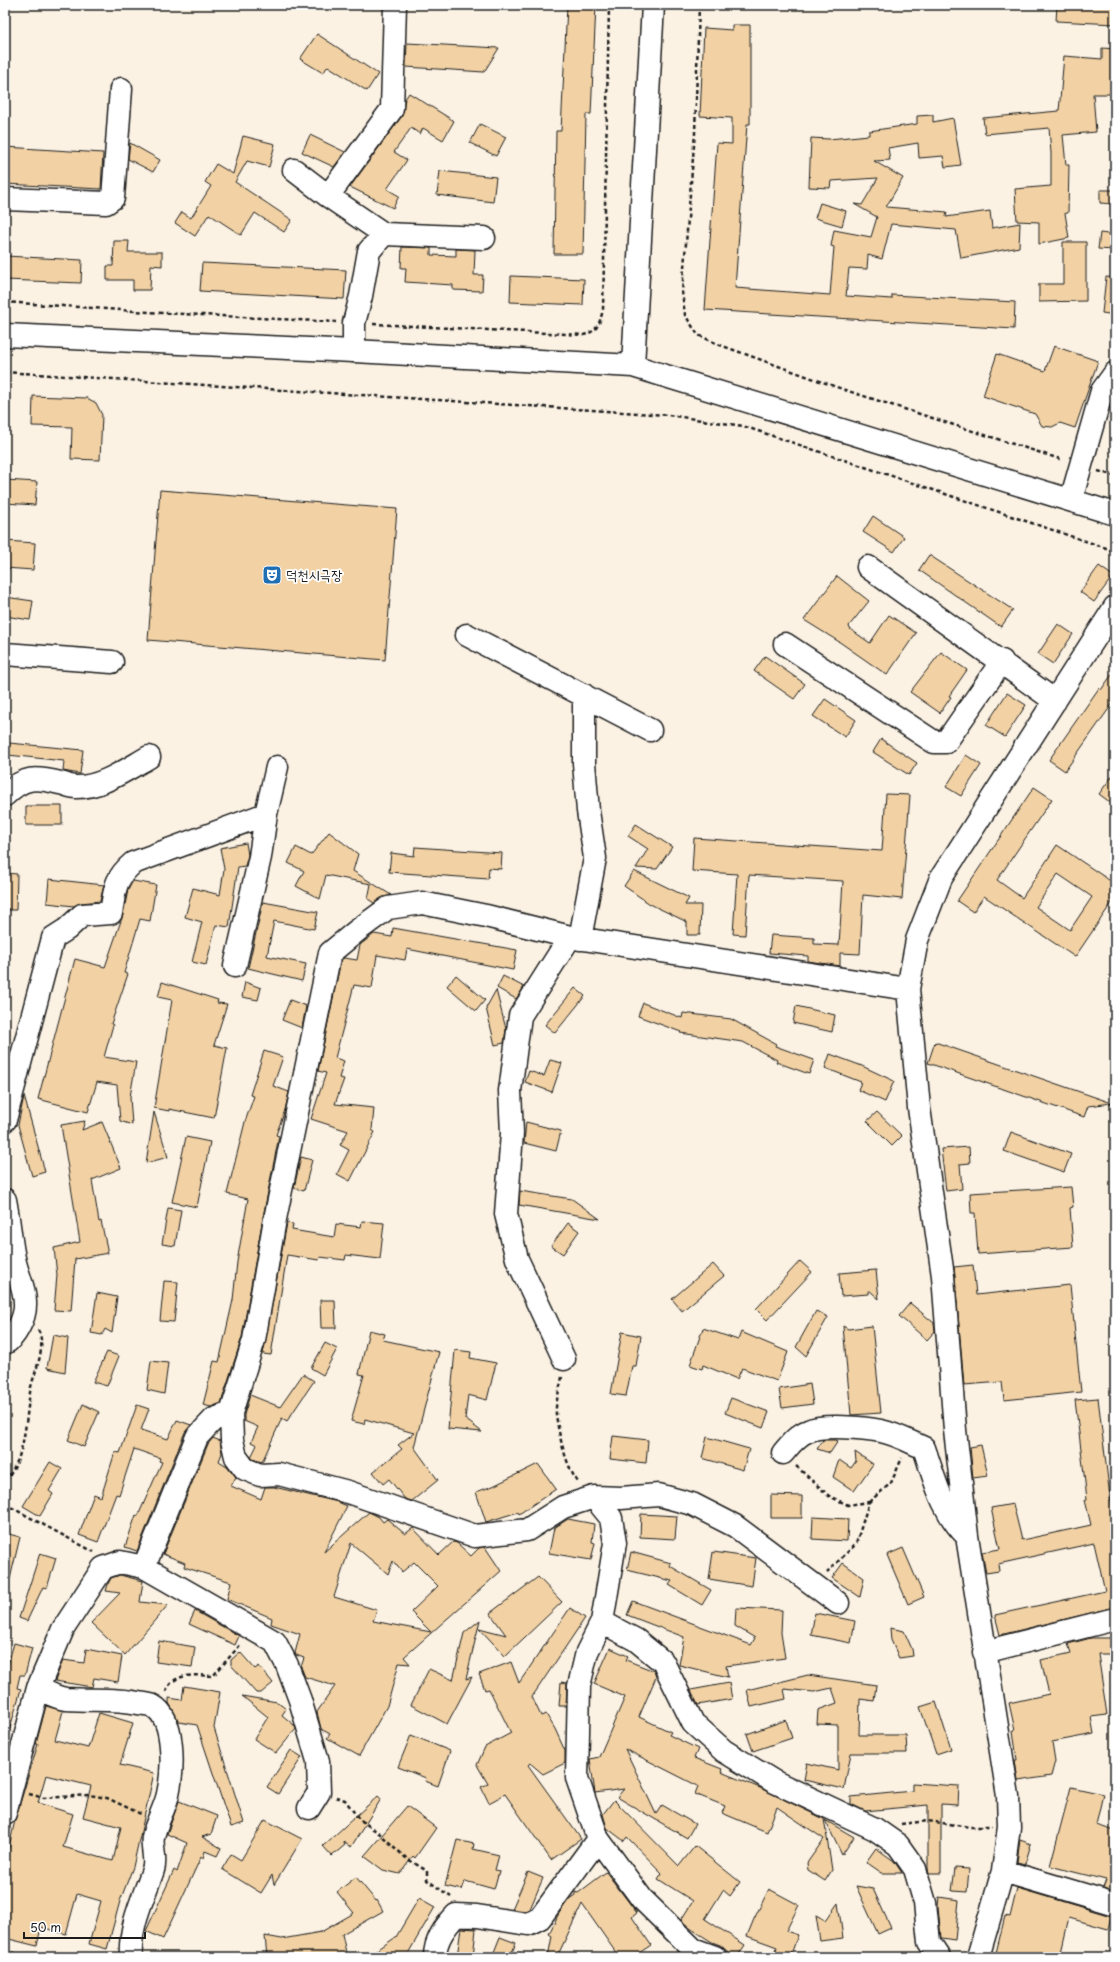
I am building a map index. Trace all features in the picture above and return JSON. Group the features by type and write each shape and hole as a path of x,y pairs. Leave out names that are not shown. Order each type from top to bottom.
{"street":[{"path":"328,196 392,109 395,5"},
{"path":"632,366 653,5"},
{"path":"5,199 106,203 113,198 121,89"},
{"path":"294,170 328,196 384,234 484,238"},
{"path":"354,351 354,323 361,296 369,251 384,234"},
{"path":"5,336 354,351 632,366 1115,514"},
{"path":"1071,500 1102,391 1115,373"},
{"path":"868,567 1002,661 1055,701"},
{"path":"978,1957 1003,1871 1009,1827 1008,1796 966,1536 955,1430 943,1276 919,1108 908,989 917,940 941,878 1115,607"},
{"path":"467,635 650,730"},
{"path":"785,644 934,742 946,742 1002,661"},
{"path":"5,654 112,662"},
{"path":"564,1359 517,1259 506,1214 512,1133 510,1091 520,1016 575,938 595,858 588,811 584,763 584,695"},
{"path":"5,796 26,780 42,779 75,787 93,784 117,775 149,757"},
{"path":"235,966 260,857 266,814 277,767"},
{"path":"5,1120 52,938 67,929 82,915 111,913 116,888 121,873 133,863 266,814"},
{"path":"838,1603 735,1526 692,1504 659,1495 621,1498 594,1497 563,1507 527,1530 475,1536 348,1492 279,1474 260,1475 245,1469 236,1457 232,1440 231,1414 254,1340 275,1219 330,953 388,908 422,903 486,916 575,938 908,989"},
{"path":"5,1200 14,1259 22,1282 25,1306 21,1321 10,1340 5,1343"},
{"path":"144,1567 197,1437 214,1419 231,1414"},
{"path":"783,1453 796,1439 808,1430 835,1427 881,1431 910,1441 924,1448 942,1504 956,1526 966,1536"},
{"path":"594,1497 611,1518 615,1543 602,1622 587,1652 579,1686 577,1778 598,1839 642,1899 693,1949 715,1957"},
{"path":"5,1813 38,1688 63,1629 103,1568 120,1562 144,1567 255,1628 275,1642 287,1665 300,1700 318,1761 314,1800"},
{"path":"984,1652 1115,1619"},
{"path":"602,1622 636,1640 663,1662 693,1723 724,1751 773,1781 875,1829 898,1845 915,1869 925,1903 929,1942 939,1957"},
{"path":"38,1688 64,1699 120,1700 152,1706 162,1713 171,1740 168,1796 159,1817 153,1839 154,1868 145,1889 133,1926 130,1943 131,1957"},
{"path":"435,1957 435,1950 443,1930 456,1915 477,1916 528,1924 540,1918 598,1839"},
{"path":"1003,1871 1115,1904"}],"path":[{"path":"5,302 164,314 584,335 594,332 600,323 603,310 609,5"},
{"path":"699,5 695,133 682,292 685,316 698,335 720,345 845,390 1115,476"},
{"path":"5,372 668,415 743,426 1115,550"},
{"path":"5,1481 15,1465 21,1448 31,1387 40,1358 40,1334 25,1306"},
{"path":"564,1359 556,1414 573,1477 594,1497"},
{"path":"814,1585 856,1544 869,1502 891,1483 910,1441"},
{"path":"783,1453 829,1496 848,1505 869,1502"},
{"path":"5,1504 92,1551 120,1562"},
{"path":"159,1711 167,1687 174,1680 190,1675 213,1676 255,1628"},
{"path":"11,1789 44,1798 89,1794 108,1798 138,1814 159,1817"},
{"path":"314,1800 345,1800 360,1819 379,1833 406,1858 427,1871 427,1880 452,1898"},
{"path":"875,1829 886,1825 928,1821 970,1827 1009,1827"},
{"path":"5,1951 32,1957"}],"building":[{"path":"567,5 596,5 591,114 586,114 583,254 554,254 556,131 561,131"},
{"path":"1057,5 1115,5 1115,24 1056,21"},
{"path":"732,25 750,25 750,124 747,124 735,288 830,295 834,247 831,246 834,230 871,237 877,217 854,204 862,205 878,178 831,181 830,188 809,187 811,138 829,139 869,135 869,131 917,124 917,116 933,115 933,122 953,118 961,165 945,167 943,156 919,158 918,143 888,148 890,160 874,161 903,178 886,207 947,212 946,217 990,211 992,228 1020,223 1019,247 961,258 956,230 891,224 882,259 868,255 867,269 849,268 846,296 892,299 892,295 1015,302 1014,329 705,310 717,143 732,144 732,118 700,116 704,28 732,30"},
{"path":"317,34 378,74 367,91 328,66 323,73 300,59"},
{"path":"407,43 499,48 484,72 406,67"},
{"path":"1102,48 1115,49 1115,94 1093,94 1096,132 1063,135 1066,165 1069,165 1068,213 1065,213 1069,238 1039,244 1039,222 1017,221 1015,189 1051,186 1049,128 985,134 983,118 1059,111 1064,56 1102,59"},
{"path":"409,93 454,121 443,140 423,128 420,134 411,128 394,152 407,160 387,189 399,196 393,208 350,187 402,116 405,99"},
{"path":"480,124 506,137 496,156 470,143"},
{"path":"310,135 345,152 334,167 302,152"},
{"path":"243,136 275,144 269,167 247,161 235,182 292,220 284,232 255,213 241,235 209,214 195,236 175,223 182,212 191,218 211,186 205,182 216,164 233,174"},
{"path":"130,143 160,160 153,172 128,159"},
{"path":"5,147 103,153 101,189 5,184"},
{"path":"440,171 496,177 493,202 437,195"},
{"path":"1100,190 1115,190 1114,204 1100,203"},
{"path":"820,203 846,211 842,226 815,218"},
{"path":"1100,233 1115,235 1115,250 1098,249"},
{"path":"114,241 129,241 128,252 162,252 162,266 151,265 150,290 133,290 133,280 107,280 107,266 113,266"},
{"path":"1063,242 1086,242 1086,301 1039,302 1039,284 1063,284"},
{"path":"402,247 431,248 431,255 456,256 456,249 475,250 474,275 483,275 482,291 453,290 453,285 405,282 406,268 401,268"},
{"path":"5,256 82,260 81,283 5,280"},
{"path":"202,263 346,270 344,299 200,291"},
{"path":"511,276 584,279 583,305 510,302"},
{"path":"1106,277 1115,278 1115,315 1102,313"},
{"path":"1054,346 1098,361 1075,428 1060,423 1052,427 1042,426 1035,414 983,396 997,354 1045,371"},
{"path":"33,396 87,398 96,403 102,415 100,460 71,459 72,427 32,426"},
{"path":"5,480 37,482 35,505 5,503"},
{"name":"덕천시극장","path":"160,490 397,509 385,660 148,640"},
{"path":"873,516 904,537 894,552 863,532"},
{"path":"5,541 35,543 33,570 5,568"},
{"path":"929,555 1013,610 1001,627 919,570"},
{"path":"1099,566 1113,576 1094,602 1080,592"},
{"path":"837,576 869,601 849,626 850,629 870,643 889,615 916,633 887,675 841,643 804,620"},
{"path":"5,597 33,601 30,620 5,616"},
{"path":"1058,624 1073,634 1053,664 1038,654"},
{"path":"941,652 967,670 949,696 951,697 940,713 910,692"},
{"path":"765,656 805,684 794,699 754,671"},
{"path":"1115,670 1115,700 1065,771 1049,760 1099,688 1101,690"},
{"path":"1007,693 1026,705 1005,737 986,725"},
{"path":"825,699 856,720 845,737 813,716"},
{"path":"881,739 917,763 909,775 873,752"},
{"path":"9,743 83,750 80,774 63,771 64,761 8,755"},
{"path":"966,755 981,765 961,796 946,787"},
{"path":"1115,772 1115,806 1099,794"},
{"path":"1034,787 1052,799 997,880 1022,898 1057,845 1115,884 1115,898 1075,957 984,896 973,912 957,901","holes":["1058,874 1092,897 1070,930 1036,907"]},
{"path":"886,794 910,795 902,899 863,895 860,954 840,953 840,966 808,961 808,956 769,953 771,935 814,938 814,944 839,945 843,881 749,875 745,935 733,934 737,874 692,871 694,838 882,851"},
{"path":"26,806 62,806 62,825 26,825"},
{"path":"636,824 672,847 657,869 636,868 648,849 628,836"},
{"path":"329,832 358,854 353,871 391,895 381,898 374,903 368,899 371,884 326,875 320,899 296,886 304,871 288,863 296,847 311,855"},
{"path":"246,843 248,855 245,866 238,867 229,927 216,925 206,965 192,962 202,922 185,917 193,888 220,895 224,869 220,848"},
{"path":"415,847 502,853 501,869 489,868 488,879 389,872 391,853 414,856"},
{"path":"634,871 689,898 685,905 701,905 700,935 687,935 687,922 650,904 624,886"},
{"path":"5,873 17,874 16,910 5,910"},
{"path":"49,879 104,885 100,901 81,903 74,906 47,903"},
{"path":"133,881 156,885 150,921 140,919 124,973 128,974 111,1024 113,1025 104,1057 136,1062 130,1097 132,1125 120,1121 117,1085 97,1082 88,1112 38,1099 75,959 105,967 123,915 128,890"},
{"path":"263,902 318,912 314,929 274,921 267,956 306,964 302,981 248,968"},
{"path":"393,928 517,950 513,970 407,949 405,960 377,955 372,988 354,985 335,1058 344,1061 339,1078 344,1079 335,1104 374,1108 372,1130 375,1132 350,1181 337,1174 349,1150 340,1145 348,1131 311,1119 326,1073 318,1071 341,960 344,958 357,960 360,945 374,934 392,937"},
{"path":"456,975 485,1000 476,1011 447,986"},
{"path":"503,976 524,987 516,999 497,988"},
{"path":"162,982 218,1000 217,1003 227,1004 214,1045 227,1048 214,1118 169,1109 169,1111 154,1108 172,1000 158,997"},
{"path":"245,982 261,988 258,1000 242,997"},
{"path":"575,988 585,996 555,1033 545,1025"},
{"path":"496,990 506,1029 504,1043 495,1045 486,1008"},
{"path":"290,1000 306,1006 302,1028 282,1020"},
{"path":"643,1003 682,1018 683,1013 731,1019 776,1044 775,1046 814,1060 809,1074 776,1062 777,1060 743,1042 680,1033 681,1032 638,1016"},
{"path":"796,1006 835,1015 832,1032 793,1023"},
{"path":"935,1042 1112,1103 1088,1106 1084,1117 928,1063"},
{"path":"264,1051 283,1057 273,1086 289,1092 285,1110 276,1135 279,1136 242,1337 221,1403 211,1407 203,1405 214,1361 219,1362 233,1300 237,1262 248,1199 227,1194 245,1122 254,1096 250,1095"},
{"path":"830,1054 862,1066 894,1081 885,1102 858,1090 861,1082 825,1068"},
{"path":"550,1060 562,1063 552,1092 525,1082 529,1071 544,1076"},
{"path":"24,1096 45,1172 32,1176 18,1125"},
{"path":"154,1112 168,1157 146,1163"},
{"path":"877,1112 902,1136 892,1146 867,1121"},
{"path":"85,1121 82,1130 102,1122 121,1168 92,1180 99,1222 101,1221 108,1253 75,1259 71,1311 54,1310 57,1275 54,1248 80,1242 61,1125"},
{"path":"526,1122 561,1131 556,1151 524,1143"},
{"path":"1011,1132 1071,1154 1064,1172 1004,1151"},
{"path":"186,1137 210,1142 197,1207 172,1202"},
{"path":"969,1147 970,1163 960,1164 962,1189 946,1191 941,1149"},
{"path":"301,1157 312,1160 304,1191 294,1188"},
{"path":"1071,1187 1073,1207 1070,1208 1073,1247 978,1254 975,1213 971,1213 970,1193"},
{"path":"520,1191 572,1199 600,1219 519,1205"},
{"path":"168,1208 181,1210 175,1246 162,1244"},
{"path":"362,1221 384,1223 380,1259 346,1255 345,1260 320,1257 319,1260 287,1255 271,1355 263,1354 287,1223 293,1224 292,1230 334,1237 336,1224 361,1227"},
{"path":"568,1223 579,1231 563,1254 551,1246"},
{"path":"800,1261 812,1272 767,1320 756,1309"},
{"path":"713,1264 724,1276 682,1311 672,1299"},
{"path":"973,1265 976,1295 1070,1285 1081,1392 1004,1400 1002,1382 964,1385 954,1267"},
{"path":"876,1270 879,1299 869,1290 869,1294 841,1296 839,1273"},
{"path":"164,1281 178,1282 174,1322 160,1321"},
{"path":"97,1293 117,1297 112,1333 105,1329 102,1335 91,1333"},
{"path":"320,1300 335,1300 336,1328 321,1328"},
{"path":"910,1303 934,1323 935,1331 927,1340 899,1316"},
{"path":"816,1311 828,1317 806,1356 796,1347"},
{"path":"843,1326 848,1329 872,1326 881,1413 851,1415"},
{"path":"703,1328 738,1340 741,1332 788,1352 777,1381 742,1368 737,1379 703,1365 702,1369 690,1365"},
{"path":"369,1330 385,1334 383,1340 439,1352 414,1447 438,1480 412,1501 405,1499 389,1479 383,1484 373,1472 402,1449 398,1445 414,1433 365,1419 364,1424 351,1421 364,1375 359,1374"},
{"path":"622,1332 641,1336 636,1366 632,1366 626,1396 611,1394"},
{"path":"53,1335 68,1338 65,1372 47,1368"},
{"path":"325,1343 337,1349 323,1375 311,1368"},
{"path":"455,1350 471,1352 470,1358 496,1363 487,1400 468,1395 465,1419 482,1432 448,1429"},
{"path":"107,1352 119,1356 107,1386 93,1382"},
{"path":"151,1361 168,1363 164,1394 147,1390"},
{"path":"303,1374 314,1381 287,1421 282,1418 262,1462 253,1459 251,1457 257,1445 251,1442 258,1427 244,1421 244,1415 250,1395 280,1407"},
{"path":"810,1384 813,1404 782,1408 779,1389"},
{"path":"731,1398 769,1412 763,1428 725,1413"},
{"path":"1098,1398 1110,1497 1115,1518 1115,1607 1000,1635 995,1615 1105,1591 1094,1543 998,1564 999,1571 986,1573 982,1552 1000,1549 991,1508 1013,1504 1022,1540 1091,1525 1085,1500 1087,1499 1075,1400"},
{"path":"83,1404 99,1412 84,1447 68,1440"},
{"path":"137,1405 149,1409 141,1430 168,1439 177,1420 191,1425 185,1432 137,1551 125,1547 136,1515 138,1516 162,1462 159,1461 160,1458 134,1449 119,1495 116,1494 98,1542 79,1535 94,1494 101,1497 115,1452 120,1453"},
{"path":"613,1436 648,1440 646,1463 610,1459"},
{"path":"707,1437 749,1449 743,1470 702,1458"},
{"path":"213,1438 220,1441 222,1453 219,1461 227,1466 236,1477 231,1486 261,1499 265,1487 274,1487 338,1502 347,1506 324,1552 369,1512 379,1517 383,1522 387,1519 405,1534 413,1528 439,1555 453,1542 457,1543 471,1556 479,1548 485,1547 501,1571 404,1657 410,1664 399,1663 387,1706 359,1756 327,1738 330,1734 321,1729 317,1712 335,1686 305,1677 301,1667 304,1658 296,1655 295,1653 300,1634 271,1624 272,1618 227,1599 231,1582 184,1567 185,1563 163,1554 208,1444","holes":["351,1543 388,1574 393,1561 402,1572 414,1562 438,1586 411,1612 431,1632 373,1621 377,1610 334,1597"]},
{"path":"823,1440 838,1441 830,1453 817,1449"},
{"path":"981,1445 988,1476 973,1478 970,1447"},
{"path":"855,1452 873,1464 854,1491 833,1477 839,1460 851,1468 856,1461"},
{"path":"50,1462 62,1469 49,1491 53,1494 40,1516 23,1506"},
{"path":"538,1464 556,1489 519,1514 518,1512 486,1522 476,1492 493,1486"},
{"path":"771,1495 802,1496 802,1518 771,1518"},
{"path":"641,1514 677,1516 675,1539 640,1537"},
{"path":"813,1517 848,1519 847,1541 812,1539"},
{"path":"568,1519 594,1524 592,1542 595,1543 591,1560 549,1553 554,1528"},
{"path":"5,1533 20,1537 10,1579 5,1578"},
{"path":"903,1548 924,1597 908,1604 887,1555"},
{"path":"631,1552 671,1563 670,1566 711,1590 702,1605 669,1585 672,1581 627,1570"},
{"path":"713,1552 756,1558 752,1586 709,1579"},
{"path":"40,1553 56,1558 47,1588 43,1587 27,1621 19,1618"},
{"path":"843,1563 864,1578 860,1597 832,1578"},
{"path":"120,1575 143,1581 140,1602 168,1605 125,1655 91,1623 120,1593 106,1591 111,1578"},
{"path":"538,1577 562,1602 505,1656 479,1628 506,1635 490,1613"},
{"path":"633,1601 751,1645 755,1638 735,1626 736,1608 782,1610 781,1633 785,1658 726,1666 728,1677 679,1665 684,1637 627,1615"},
{"path":"570,1608 585,1618 532,1697 541,1716 546,1714 555,1729 565,1751 565,1763 543,1774 530,1763 528,1765 581,1839 551,1860 505,1794 489,1803 481,1787 488,1784 477,1765 485,1747 511,1733 489,1689 485,1690 479,1674 511,1662 519,1683"},
{"path":"195,1611 239,1636 235,1645 189,1624"},
{"path":"815,1613 855,1621 851,1643 811,1635"},
{"path":"480,1620 466,1679 472,1677 447,1724 411,1705 429,1669 453,1680 464,1633"},
{"path":"890,1628 904,1631 912,1649 913,1656 899,1658 891,1640"},
{"path":"1091,1638 1115,1638 1115,1654 1098,1654 1107,1715 1091,1717 1094,1734 1052,1742 1055,1761 1051,1776 1018,1781 1013,1730 1015,1730 1009,1703 1049,1694 1041,1660 1071,1653 1068,1644"},
{"path":"159,1641 195,1647 192,1667 156,1662"},
{"path":"14,1643 32,1648 25,1675 20,1675 17,1688 21,1689 9,1732 5,1732 5,1675"},
{"path":"610,1648 628,1656 626,1660 654,1671 656,1677 639,1717 671,1732 669,1735 698,1749 694,1758 722,1769 721,1772 760,1788 824,1819 832,1870 825,1881 808,1870 807,1863 824,1839 777,1807 767,1832 722,1813 725,1806 695,1794 698,1786 625,1749 656,1814 662,1805 695,1824 687,1838 617,1797 624,1789 595,1793 590,1759 599,1757 625,1697 594,1684"},
{"path":"86,1649 122,1656 118,1682 94,1678 92,1687 55,1681 63,1660 84,1663"},
{"path":"240,1652 255,1669 259,1666 273,1683 261,1693 256,1693 231,1665 231,1660"},
{"path":"808,1675 876,1685 874,1701 860,1699 859,1735 906,1735 907,1753 851,1753 844,1789 804,1780 807,1763 838,1770 838,1725 817,1724 818,1710 837,1703 832,1688 814,1692 784,1689 786,1699 751,1707 747,1690"},
{"path":"561,1682 567,1683 566,1706 559,1706"},
{"path":"729,1683 732,1699 698,1705 691,1690"},
{"path":"184,1686 220,1692 214,1728 244,1823 231,1827 197,1725 179,1722 169,1703 169,1698 182,1700"},
{"path":"242,1696 277,1702 286,1709 282,1715 294,1725 296,1729 276,1753 254,1739 268,1717"},
{"path":"936,1702 951,1749 936,1754 920,1707"},
{"path":"46,1706 63,1711 55,1740 88,1748 99,1713 133,1723 120,1765 154,1773 133,1867 120,1901 107,1949 89,1944 101,1901 77,1894 66,1934 41,1927 37,1946 5,1938 5,1866 15,1820 38,1744 36,1744","holes":["46,1775 91,1786 83,1817 121,1827 113,1861 63,1847 73,1814 38,1803"]},
{"path":"786,1720 792,1738 753,1751 747,1734"},
{"path":"411,1735 450,1751 438,1786 425,1781 426,1778 398,1767"},
{"path":"291,1750 302,1757 278,1794 267,1787"},
{"path":"912,1783 959,1786 958,1805 941,1804 941,1873 929,1873 928,1868 928,1805 865,1811 851,1804 851,1797 912,1791"},
{"path":"1071,1787 1103,1794 1096,1825 1115,1831 1115,1891 1103,1888 1106,1880 1050,1866"},
{"path":"378,1796 381,1799 351,1847 343,1842 345,1845 332,1856 323,1846"},
{"path":"614,1800 679,1866 695,1846 740,1882 730,1896 723,1890 705,1919 745,1945 737,1957 734,1957 720,1945 712,1942 690,1928 681,1920 693,1901 658,1879 662,1873 627,1837 624,1841 607,1828 603,1814"},
{"path":"179,1801 217,1816 211,1834 202,1837 221,1848 217,1856 205,1851 203,1858 201,1857 163,1939 146,1931 174,1870 177,1872 187,1843 167,1834"},
{"path":"407,1806 436,1828 415,1858 413,1856 400,1874 383,1870 364,1856"},
{"path":"265,1820 302,1839 274,1885 272,1875 261,1893 222,1869 231,1854 241,1860"},
{"path":"825,1820 854,1837 842,1855"},
{"path":"457,1840 474,1844 473,1849 499,1855 495,1870 499,1871 494,1889 465,1881 462,1890 445,1886"},
{"path":"1020,1840 1031,1844 1025,1864 1017,1862"},
{"path":"876,1848 894,1861 902,1873 882,1873 866,1862"},
{"path":"955,1868 969,1869 967,1892 952,1891"},
{"path":"528,1872 543,1878 530,1909 526,1911 512,1909"},
{"path":"606,1872 637,1913 632,1917 651,1945 633,1957 619,1957 582,1904 557,1957 548,1957 552,1936 549,1934 558,1915 569,1899 575,1895 575,1892 578,1893"},
{"path":"356,1877 376,1901 377,1900 383,1911 342,1934 347,1957 267,1957 265,1936 282,1939 321,1932 354,1913 337,1892"},
{"path":"856,1886 873,1889 891,1928 878,1934"},
{"path":"1017,1888 1111,1916 1108,1929 1069,1918 1060,1957 995,1957 1005,1916 1010,1917"},
{"path":"769,1889 799,1905 786,1931 798,1935 790,1957 774,1957 777,1947 747,1936"},
{"path":"939,1897 959,1900 955,1940 941,1938 938,1906"},
{"path":"419,1898 435,1907 406,1957 367,1957 396,1937"},
{"path":"838,1903 843,1938 820,1941 816,1916 825,1921"},
{"path":"461,1928 476,1929 473,1957 457,1957"},
{"path":"500,1937 516,1943 510,1957 492,1957"}],"place":[{"name":"덕천시극장","path":"272,575"}]}
